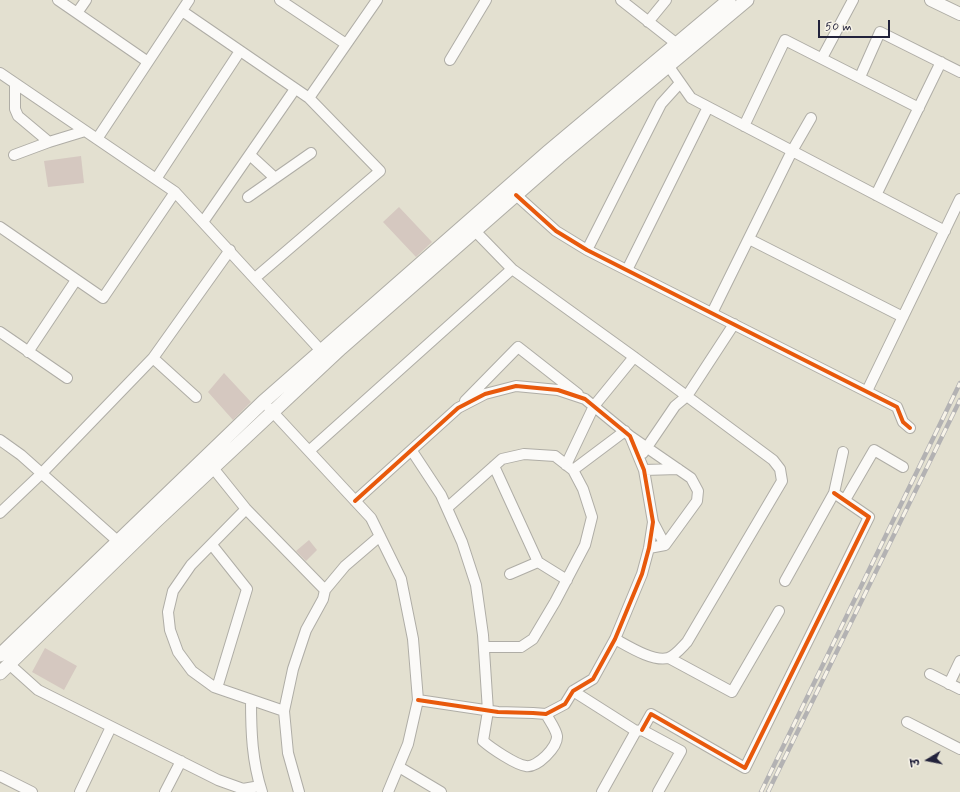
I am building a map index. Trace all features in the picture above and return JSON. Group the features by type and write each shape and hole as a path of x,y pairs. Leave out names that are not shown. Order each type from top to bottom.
{"main road":[{"path":"682,47 729,0"},
{"path":"122,545 213,468 273,412 325,355 548,152 682,47 748,0"},
{"path":"3,664 263,402 325,355 475,231 665,61"}],"street":[{"path":"58,0 148,62"},
{"path":"77,13 86,0"},
{"path":"97,139 189,0"},
{"path":"280,0 346,44"},
{"path":"309,98 377,0"},
{"path":"450,60 486,0"},
{"path":"620,0 682,47"},
{"path":"648,22 666,0"},
{"path":"822,58 853,0"},
{"path":"931,0 960,14"},
{"path":"182,11 309,98 380,171 256,278"},
{"path":"860,77 880,32 960,72"},
{"path":"744,126 786,40 919,108"},
{"path":"156,179 240,51"},
{"path":"665,61 691,98 945,231"},
{"path":"876,195 941,62"},
{"path":"0,73 176,192 325,355"},
{"path":"15,83 15,109 18,116 49,142"},
{"path":"587,250 661,104 680,83"},
{"path":"204,222 295,88"},
{"path":"627,270 708,107"},
{"path":"712,313 792,151 811,118"},
{"path":"14,155 85,130"},
{"path":"248,197 311,153"},
{"path":"250,155 275,178"},
{"path":"0,228 103,298 176,192"},
{"path":"516,195 556,231 587,250 897,406 903,422 910,428"},
{"path":"867,391 960,199"},
{"path":"475,231 512,269 687,396 773,460 780,468 782,481 687,642 669,658"},
{"path":"749,239 903,317"},
{"path":"0,513 42,473 153,358 230,250"},
{"path":"309,451 512,269"},
{"path":"28,352 76,280"},
{"path":"639,458 675,406 687,396 734,324"},
{"path":"0,332 67,378"},
{"path":"356,502 458,408 518,347 594,406 627,434 691,478 698,490 697,501 665,544 649,548"},
{"path":"570,467 594,406 634,357"},
{"path":"153,358 196,398"},
{"path":"458,408 485,394 516,386 558,390 585,399"},
{"path":"263,402 371,518 401,579 413,639 418,700 408,744 388,792"},
{"path":"418,700 488,711 546,714 564,704 573,691 593,679 615,639 642,574 649,548 653,522 644,470 627,434"},
{"path":"570,467 627,434"},
{"path":"0,440 20,454 122,545"},
{"path":"845,500 874,450 902,467"},
{"path":"412,451 441,495 462,542 476,585 484,647 488,711 483,741 519,764 527,767 537,764 556,745 557,736 546,714"},
{"path":"785,581 834,493 843,452"},
{"path":"447,508 502,459 524,454 554,456 570,467 583,489 592,517 585,545 533,639 521,647 484,647"},
{"path":"494,466 538,562 567,580"},
{"path":"213,468 246,509 325,590"},
{"path":"644,470 678,469"},
{"path":"602,792 651,714 745,768 869,517 834,493"},
{"path":"246,509 191,565 173,591 168,612 170,630 178,652 192,671 217,688 284,711"},
{"path":"653,522 665,544"},
{"path":"299,792 288,754 284,711 293,669 306,630 323,599 325,590 345,566 380,536"},
{"path":"212,545 247,588 217,688"},
{"path":"510,574 538,562"},
{"path":"615,639 640,653 660,659 669,658 732,692 779,611"},
{"path":"949,684 960,661"},
{"path":"3,664 38,690 218,780 243,789 261,789 256,776 251,734 251,700"},
{"path":"930,674 960,689"},
{"path":"573,691 639,731 681,751 658,792"},
{"path":"907,722 960,749"},
{"path":"80,792 111,727"},
{"path":"165,792 181,761"},
{"path":"399,768 441,792"},
{"path":"0,776 32,792"}],"building":[{"path":"81,156 84,183 48,187 44,161"},
{"path":"399,207 432,242 416,257 383,222"},
{"path":"224,373 251,402 233,420 208,392"},
{"path":"309,540 317,550 306,561 296,551"},
{"path":"45,648 77,666 64,690 32,672"}],"railway":[{"path":"761,792 960,383"},
{"path":"768,792 960,400"}],"cycle path":[{"path":"516,195 556,231 587,250 897,407 903,422 910,428"},
{"path":"355,501 458,408 485,394 516,386 558,390 585,399 630,436 644,470 653,522 649,548 642,574 615,639 593,679 573,691 565,704 546,714 498,712 418,700"},
{"path":"642,730 651,714 745,768 869,517 834,493"}]}
